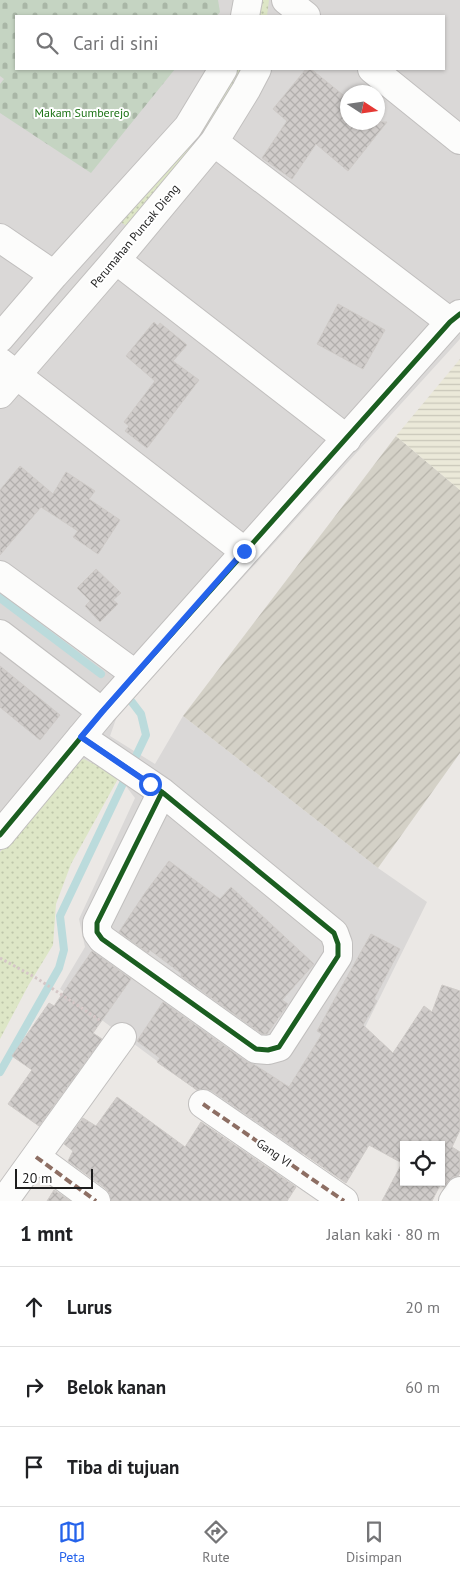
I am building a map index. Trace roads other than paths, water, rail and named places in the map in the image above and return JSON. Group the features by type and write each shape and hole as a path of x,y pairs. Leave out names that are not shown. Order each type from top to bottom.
{"street":[{"path":"276,0 276,15"},
{"path":"286,0 305,15"},
{"path":"0,338 76,250 188,127 222,70"},
{"name":"Perumahan Puncak Dieng","path":"5,377 116,260 214,142 256,70"},
{"path":"373,70 460,140"},
{"path":"0,835 135,674 455,318 214,142"},
{"path":"104,221 116,260"},
{"path":"0,238 54,275"},
{"path":"76,250 116,260 347,438"},
{"path":"5,377 244,551"},
{"path":"0,576 135,674"},
{"path":"0,634 102,712"},
{"path":"81,737 156,788 334,933 338,944 338,956 279,1047 268,1050 256,1049 102,939 97,932 97,924 156,788"},
{"path":"4,1201 122,1037"},
{"name":"Gang VI","path":"204,1104 344,1201"},
{"path":"36,1157 96,1201"},
{"path":"453,1201 460,1191"}],"waterway":[{"path":"0,598 101,674"},
{"path":"0,1072 59,968 64,950 60,916 146,735 141,714 128,697"}],"park label":[{"name":"Makam Sumberejo","path":"82,113"}]}
